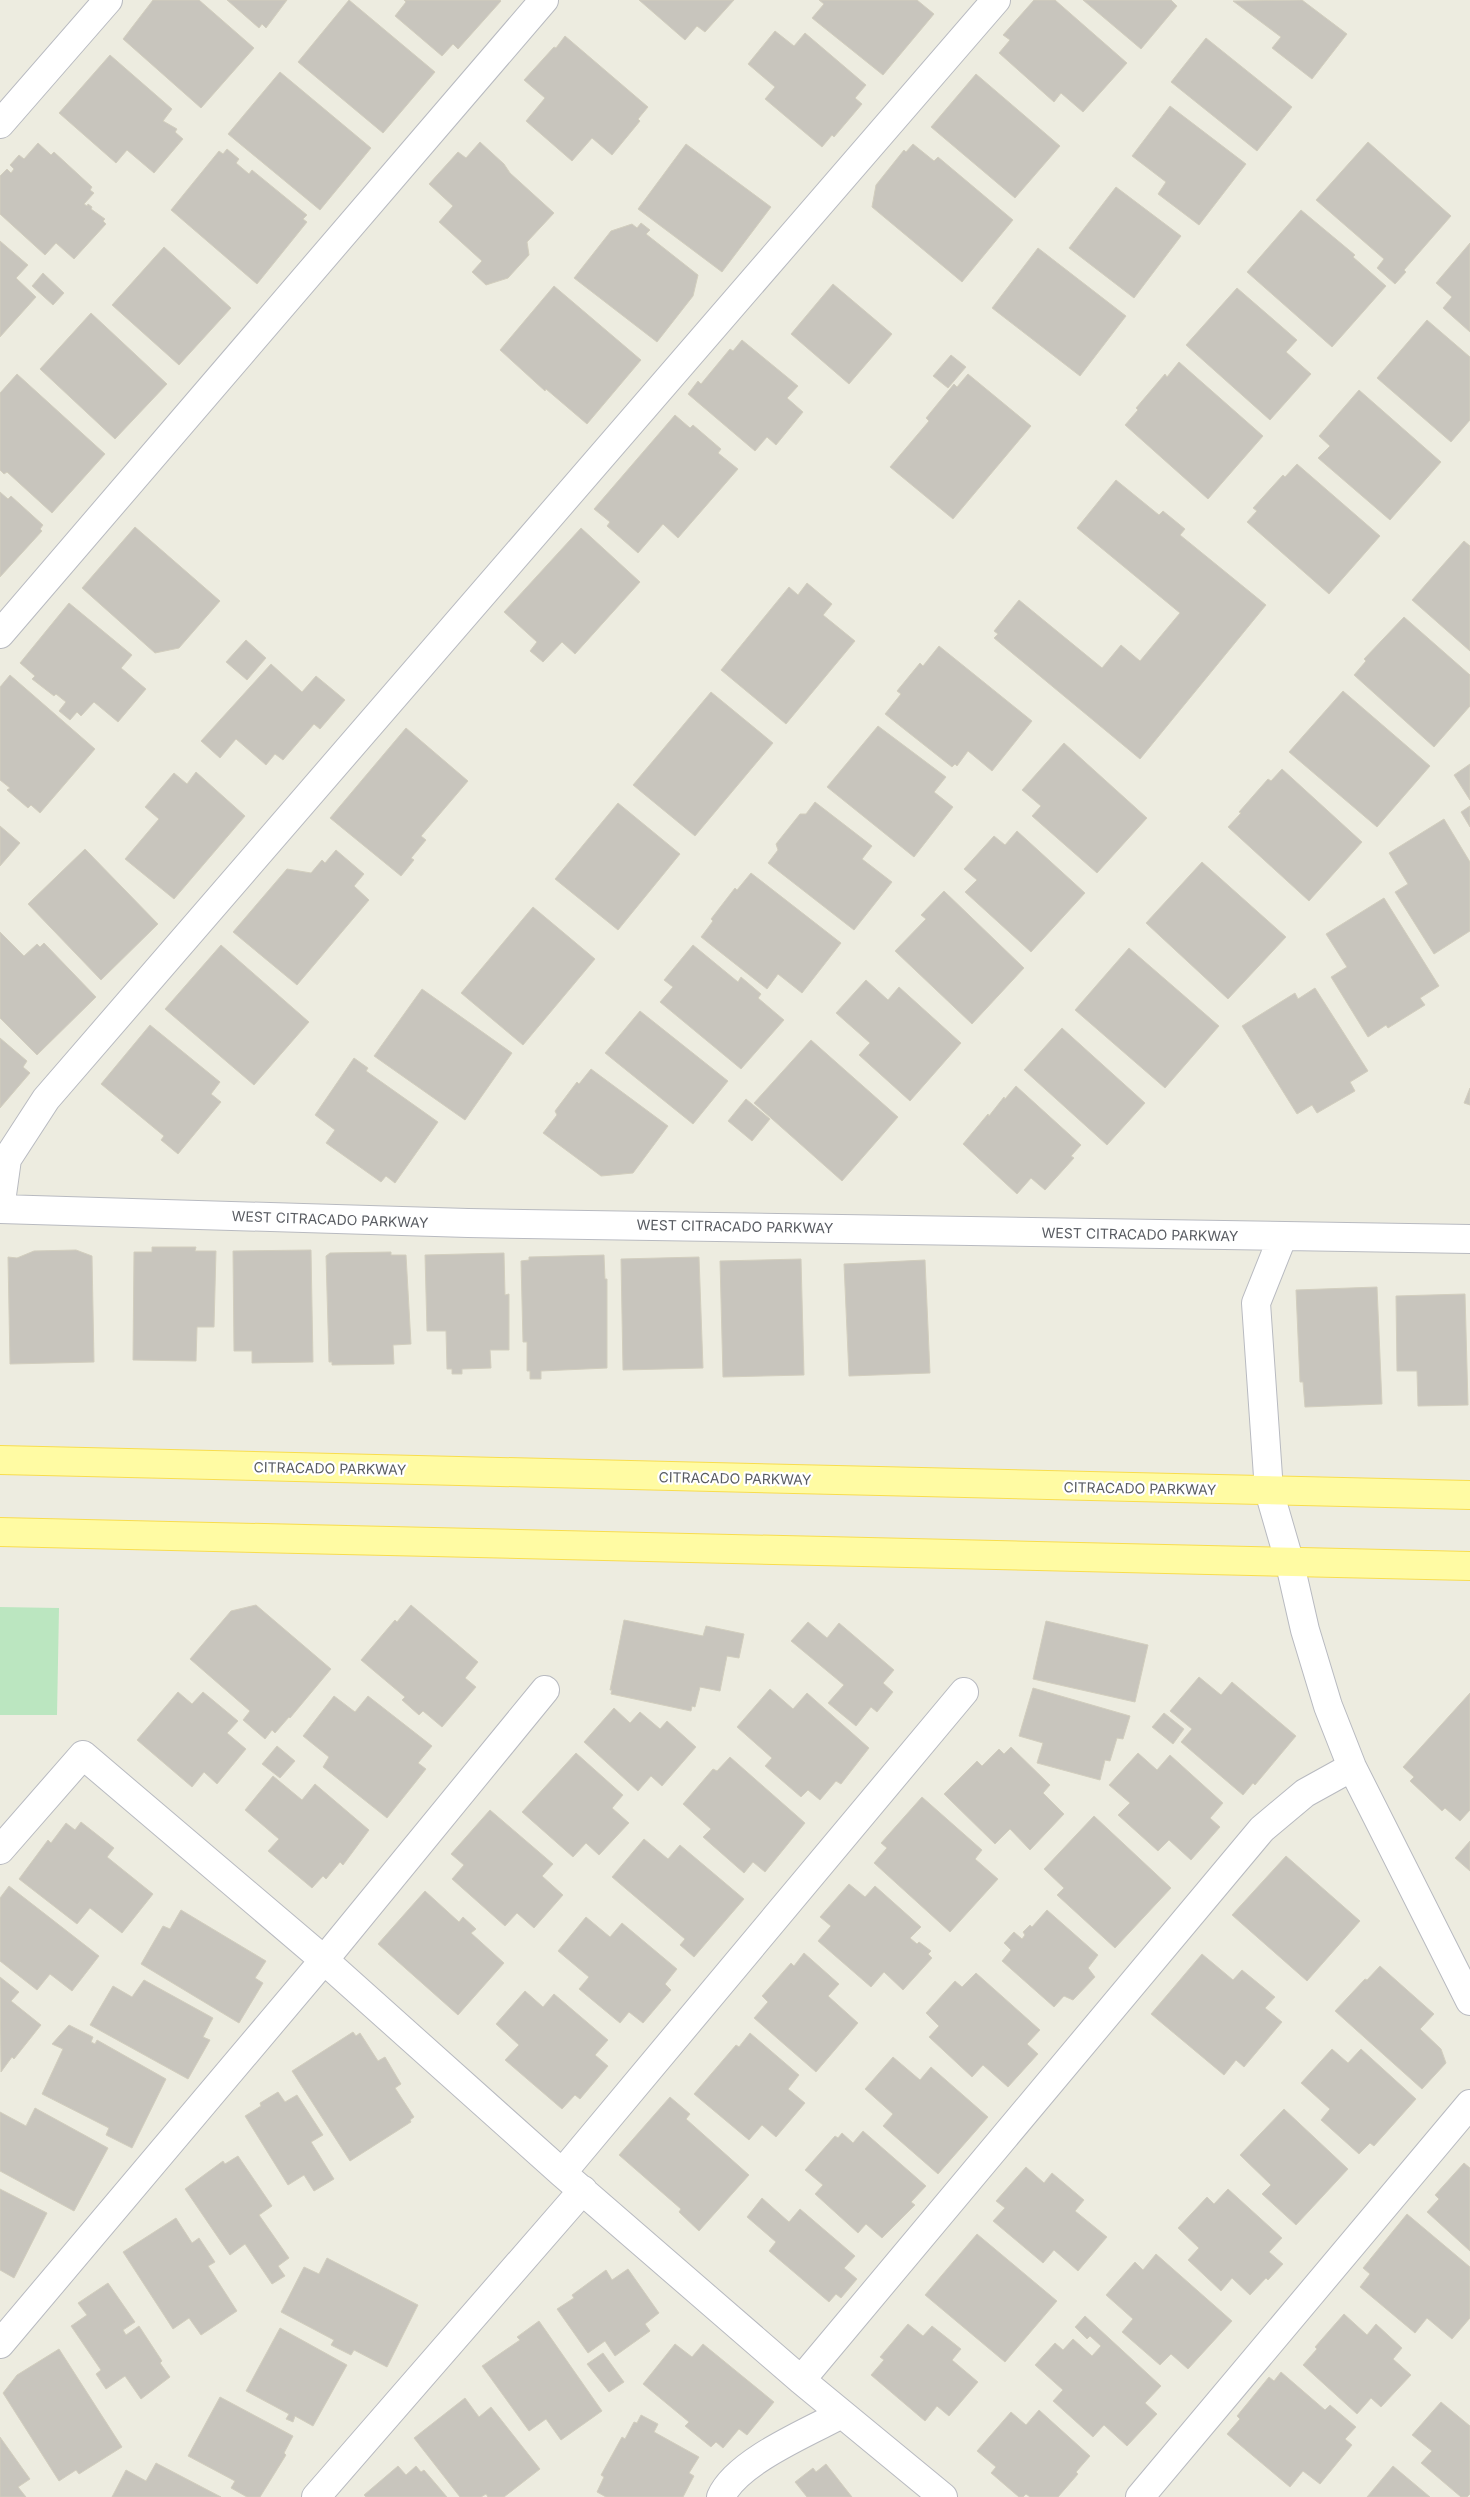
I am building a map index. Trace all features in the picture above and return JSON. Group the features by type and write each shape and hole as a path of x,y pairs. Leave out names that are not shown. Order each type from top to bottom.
{"main road":[{"name":"CITRACADO PARKWAY","path":"0,1460 1470,1495"},
{"path":"0,1532 1289,1560 1470,1566"}],"street":[{"path":"0,124 108,0"},
{"path":"0,634 544,0"},
{"path":"0,1209 7,1158 46,1099 996,0"},
{"name":"WEST CITRACADO PARKWAY","path":"0,1209 468,1223 851,1228 1282,1238 1470,1239"},
{"path":"1282,1238 1256,1303 1268,1491 1289,1560 1308,1639 1328,1706 1352,1767 1470,2000"},
{"path":"0,2344 324,1960 545,1690"},
{"path":"562,2172 964,1692"},
{"path":"0,1850 83,1755 324,1960 562,2172 801,2380 942,2497"},
{"path":"801,2380 1262,1829 1305,1793 1352,1767"},
{"path":"1140,2497 1470,2104"},
{"path":"316,2497 583,2190"},
{"path":"721,2497 726,2486 758,2458 842,2414"}],"green space":[{"path":"0,1607 59,1608 57,1715 0,1715"}],"building":[{"path":"153,0 199,0 254,48 201,108 123,39"},
{"path":"227,0 287,0 266,28 262,24 259,28"},
{"path":"349,0 435,72 383,133 298,62"},
{"path":"404,0 501,1 458,49 453,44 442,56 395,16 406,2"},
{"path":"639,0 734,0 705,32 697,26 685,40"},
{"path":"819,0 917,0 934,14 883,75 812,18 824,4"},
{"path":"1034,0 1055,0 1127,63 1083,112 1061,93 1054,102 999,53 1010,40 1003,35"},
{"path":"1083,0 1171,0 1177,6 1141,49"},
{"path":"1302,0 1347,34 1312,79 1272,48 1281,37 1233,1"},
{"path":"775,31 794,46 805,33 866,85 855,98 862,104 834,137 832,135 822,147 765,99 775,87 748,64"},
{"path":"565,36 648,107 638,119 640,121 612,155 592,138 572,161 526,121 545,98 524,80 554,47 556,48"},
{"path":"1206,38 1292,107 1257,151 1171,82"},
{"path":"110,55 172,109 163,121 177,129 175,132 183,139 154,173 127,150 116,163 59,113"},
{"path":"280,72 371,148 320,210 228,134"},
{"path":"976,74 1060,146 1015,198 931,127"},
{"path":"1170,106 1246,164 1199,225 1158,194 1166,182 1132,156"},
{"path":"480,142 504,164 510,173 554,213 527,242 529,255 508,278 486,285 472,272 482,261 439,222 453,206 429,184 458,152 466,158"},
{"path":"1368,142 1451,216 1404,270 1406,272 1395,284 1377,268 1384,259 1316,200"},
{"path":"38,143 51,155 54,152 92,187 90,190 94,193 84,204 87,206 88,204 92,207 91,209 105,219 103,221 106,224 74,259 56,243 45,255 0,214 0,176 7,169 11,173 14,169 10,165 19,155 24,159"},
{"path":"686,144 771,207 722,272 638,209"},
{"path":"913,144 934,161 938,157 1013,220 962,282 872,207 876,185 904,150 906,152"},
{"path":"227,149 239,159 236,163 249,174 252,170 307,215 303,219 307,222 257,284 171,210 219,151 223,154"},
{"path":"1116,187 1181,236 1134,298 1069,248"},
{"path":"1301,210 1355,255 1353,257 1386,286 1332,347 1247,272"},
{"path":"641,223 650,230 646,234 698,275 693,296 657,342 574,278 611,231 632,224 637,228"},
{"path":"0,241 28,265 16,278 36,297 0,337"},
{"path":"1470,243 1470,332 1443,308 1452,297 1436,283"},
{"path":"164,247 231,308 179,365 112,305"},
{"path":"1038,248 1126,316 1080,376 992,308"},
{"path":"43,273 64,293 53,305 32,286"},
{"path":"833,284 892,334 849,384 791,334"},
{"path":"554,286 641,360 587,424 546,389 545,391 500,350"},
{"path":"1237,288 1297,340 1286,352 1311,374 1270,420 1186,345"},
{"path":"91,313 167,384 115,439 40,369"},
{"path":"1427,320 1470,357 1470,420 1451,442 1377,378"},
{"path":"742,340 798,386 787,398 803,412 776,445 767,437 755,451 688,394 698,381 701,384 730,349 733,351"},
{"path":"951,355 966,367 948,388 933,376"},
{"path":"1179,362 1263,436 1208,499 1125,425 1138,410 1136,408 1165,374 1167,377"},
{"path":"17,374 105,454 52,513 7,472 4,474 0,470 0,393"},
{"path":"968,374 1031,426 953,519 890,467 929,421 926,418 954,384 957,387"},
{"path":"1359,390 1441,462 1390,520 1318,458 1330,446 1319,436"},
{"path":"675,415 690,428 693,425 721,449 718,453 738,469 678,538 663,524 638,553 607,526 610,522 594,509"},
{"path":"1297,464 1380,536 1329,594 1247,522 1257,511 1253,508 1283,475 1285,477"},
{"path":"1116,480 1159,515 1163,511 1185,529 1180,535 1266,605 1140,759 994,638 998,634 994,631 1019,600 1102,668 1121,645 1140,661 1180,613 1077,528"},
{"path":"0,492 8,499 11,496 43,525 40,529 42,531 0,577"},
{"path":"135,527 220,601 179,648 155,653 82,588"},
{"path":"581,528 640,582 575,654 562,642 543,662 530,651 537,642 504,612"},
{"path":"1464,541 1470,546 1470,651 1412,600"},
{"path":"807,583 832,604 823,615 855,641 786,724 721,670 789,587 798,595"},
{"path":"69,603 132,655 121,668 146,689 118,722 94,702 81,716 77,712 70,720 59,711 66,702 56,694 54,696 32,679 35,676 20,663"},
{"path":"1404,617 1470,675 1470,706 1434,747 1354,675 1366,661 1364,659"},
{"path":"246,640 266,658 247,680 226,662"},
{"path":"939,646 1032,721 992,771 968,751 957,766 955,764 952,767 885,714 901,694 897,691 920,663 923,666"},
{"path":"271,664 302,692 316,676 345,700 320,729 314,724 283,760 275,754 266,765 236,739 220,758 201,741"},
{"path":"10,675 95,749 40,813 31,805 28,808 7,790 10,788 0,780 0,687"},
{"path":"1343,691 1430,766 1377,827 1289,752"},
{"path":"711,692 773,743 695,836 633,785"},
{"path":"878,726 946,777 934,792 953,807 914,857 827,787"},
{"path":"406,728 468,781 421,836 426,840 411,858 414,860 401,876 330,818"},
{"path":"1064,743 1147,818 1097,873 1032,816 1041,806 1022,790"},
{"path":"1470,764 1470,800 1454,775"},
{"path":"1282,769 1362,842 1309,901 1228,827 1268,779 1271,781"},
{"path":"196,772 245,816 174,899 125,859 159,819 145,807 174,773 187,784"},
{"path":"815,802 872,846 862,859 892,882 854,930 768,863 778,850 776,844 800,814 806,814"},
{"path":"618,803 680,854 618,930 555,879"},
{"path":"1470,806 1470,827 1461,812"},
{"path":"1444,819 1470,862 1470,931 1434,954 1395,892 1408,884 1389,853"},
{"path":"0,826 20,843 0,866"},
{"path":"1017,831 1085,893 1031,952 965,892 977,880 964,869 994,836 1005,845"},
{"path":"85,849 158,924 101,980 28,904"},
{"path":"336,850 364,874 354,886 369,900 297,985 233,932 287,869 311,873 322,860 325,863"},
{"path":"1202,862 1286,937 1228,999 1146,923"},
{"path":"751,873 841,943 802,993 778,974 767,989 701,937 713,921 711,919 735,888 737,890"},
{"path":"944,891 1024,968 972,1024 895,951 926,919 921,915"},
{"path":"1384,898 1439,986 1420,998 1425,1005 1388,1028 1386,1025 1368,1037 1331,977 1347,967 1326,934"},
{"path":"533,907 595,959 523,1045 461,993"},
{"path":"0,932 24,956 37,944 40,947 44,943 96,997 37,1055 0,1018"},
{"path":"221,945 309,1022 254,1085 165,1009"},
{"path":"693,945 738,982 741,977 761,994 758,998 784,1020 741,1069 660,1002 673,987 664,980"},
{"path":"1129,948 1219,1026 1165,1088 1075,1010"},
{"path":"866,980 888,1000 899,987 961,1043 910,1101 859,1055 870,1043 836,1013"},
{"path":"1315,988 1368,1071 1350,1082 1355,1091 1317,1113 1312,1105 1297,1114 1242,1026 1295,993 1298,999"},
{"path":"422,989 512,1053 465,1120 374,1056"},
{"path":"640,1011 728,1081 693,1124 605,1053"},
{"path":"150,1025 220,1082 211,1094 221,1102 178,1154 161,1140 164,1136 101,1084"},
{"path":"1062,1028 1145,1103 1107,1145 1024,1070"},
{"path":"0,1038 27,1061 23,1067 30,1073 0,1108"},
{"path":"811,1040 898,1117 842,1181 754,1103"},
{"path":"354,1058 368,1068 366,1071 438,1122 395,1183 386,1176 381,1182 326,1143 335,1130 315,1115"},
{"path":"591,1069 668,1126 633,1173 601,1176 543,1133 557,1115 555,1111 577,1082 579,1084"},
{"path":"1016,1086 1081,1145 1071,1156 1074,1158 1045,1190 1031,1178 1017,1194 963,1144 988,1114 989,1116 1004,1097 1005,1099"},
{"path":"1470,1088 1470,1105 1464,1103"},
{"path":"746,1099 770,1119 752,1141 728,1121"},
{"path":"152,1247 196,1247 195,1251 216,1251 214,1327 197,1327 196,1361 133,1360 134,1252 152,1252"},
{"path":"76,1250 92,1256 94,1362 10,1364 8,1257 17,1258 34,1251"},
{"path":"311,1250 313,1362 252,1363 252,1351 234,1351 233,1251"},
{"path":"391,1252 391,1255 406,1255 411,1344 393,1345 394,1364 332,1365 332,1362 329,1362 326,1256 330,1253"},
{"path":"504,1253 505,1295 509,1294 509,1350 490,1350 491,1368 462,1369 462,1374 452,1374 452,1369 447,1369 446,1331 427,1331 425,1255"},
{"path":"604,1255 605,1279 607,1279 607,1368 541,1371 541,1379 530,1379 530,1371 527,1371 527,1342 523,1342 521,1261 529,1260 529,1257"},
{"path":"699,1257 703,1368 623,1370 621,1259"},
{"path":"801,1259 804,1375 723,1377 720,1261"},
{"path":"925,1260 930,1373 849,1376 844,1264"},
{"path":"1377,1287 1382,1404 1305,1407 1303,1382 1300,1382 1296,1290"},
{"path":"1465,1294 1468,1405 1418,1406 1417,1371 1397,1371 1396,1296"},
{"path":"256,1605 331,1669 290,1718 275,1733 272,1730 265,1739 243,1720 250,1711 190,1659 231,1611"},
{"path":"411,1605 478,1662 465,1678 476,1687 442,1727 423,1711 419,1715 402,1700 405,1697 361,1660 395,1620 397,1622"},
{"path":"624,1620 703,1636 706,1626 744,1634 739,1658 727,1656 720,1691 700,1687 695,1707 692,1706 691,1711 611,1694 612,1690 610,1690"},
{"path":"1046,1621 1148,1645 1135,1702 1033,1679"},
{"path":"808,1622 827,1638 839,1623 894,1670 883,1683 893,1692 877,1712 871,1707 856,1726 828,1703 844,1685 791,1641"},
{"path":"1199,1677 1221,1695 1232,1682 1296,1736 1255,1785 1253,1783 1243,1795 1181,1742 1192,1729 1170,1711"},
{"path":"1033,1688 1130,1716 1123,1739 1117,1738 1110,1761 1105,1760 1100,1780 1037,1763 1043,1743 1019,1736"},
{"path":"770,1689 793,1709 807,1693 869,1748 841,1784 836,1781 820,1800 808,1790 801,1797 765,1766 772,1758 737,1727"},
{"path":"178,1692 192,1704 203,1692 238,1721 227,1733 246,1749 217,1784 204,1772 192,1787 137,1740"},
{"path":"1470,1693 1470,1810 1460,1821 1445,1808 1442,1811 1410,1781 1414,1777 1403,1767"},
{"path":"334,1696 355,1712 368,1696 432,1746 418,1763 426,1769 387,1818 323,1767 329,1757 303,1736"},
{"path":"614,1708 630,1723 640,1712 660,1729 667,1721 696,1747 662,1786 651,1776 638,1791 584,1742"},
{"path":"1164,1713 1184,1729 1173,1744 1152,1727"},
{"path":"277,1746 295,1761 280,1778 262,1764"},
{"path":"1011,1747 1050,1785 1043,1793 1064,1814 1030,1850 1010,1829 995,1844 944,1794 977,1761 982,1766 999,1749 1004,1754"},
{"path":"576,1753 623,1795 612,1808 629,1823 599,1855 586,1843 573,1857 522,1812"},
{"path":"1138,1753 1157,1770 1170,1755 1223,1803 1210,1818 1220,1827 1191,1860 1169,1840 1158,1851 1118,1815 1130,1803 1109,1785"},
{"path":"730,1757 805,1823 765,1872 753,1862 744,1873 703,1837 711,1829 683,1804 713,1769 717,1771"},
{"path":"273,1776 302,1800 315,1784 369,1830 343,1865 340,1862 326,1879 323,1876 312,1888 268,1851 279,1839 245,1810"},
{"path":"922,1797 982,1850 975,1859 998,1879 950,1932 874,1863 887,1848 881,1843"},
{"path":"490,1810 553,1864 542,1876 563,1895 534,1928 517,1913 505,1926 452,1879 464,1865 451,1854"},
{"path":"1094,1816 1171,1888 1115,1948 1057,1895 1064,1888 1044,1869"},
{"path":"81,1822 114,1848 107,1857 153,1894 122,1933 90,1908 77,1924 19,1879 48,1840 51,1843 66,1823 75,1830"},
{"path":"644,1839 668,1859 680,1845 744,1899 694,1957 680,1945 685,1939 612,1877"},
{"path":"1470,1841 1470,1871 1455,1858"},
{"path":"1286,1856 1360,1921 1307,1981 1232,1915"},
{"path":"849,1884 865,1897 875,1886 921,1927 910,1938 931,1951 928,1954 932,1958 903,1990 884,1972 871,1987 818,1941 831,1926 820,1917"},
{"path":"9,1886 99,1956 72,1991 50,1974 37,1990 0,1961 0,1898"},
{"path":"425,1891 459,1922 463,1917 476,1929 471,1933 504,1963 458,2015 378,1944"},
{"path":"181,1910 266,1961 255,1978 263,1983 239,2023 141,1964 163,1926 170,1929"},
{"path":"1047,1910 1098,1955 1088,1968 1095,1977 1073,2000 1064,1996 1054,2007 1002,1961 1011,1950 1004,1943 1014,1932 1022,1939 1025,1935 1023,1932 1030,1925 1032,1927"},
{"path":"586,1917 610,1937 622,1923 677,1969 665,1984 671,1990 643,2023 629,2012 620,2023 579,1989 589,1977 558,1951"},
{"path":"804,1953 839,1984 828,1996 858,2023 816,2072 754,2018 768,2002 762,1996 791,1963 794,1966"},
{"path":"1202,1954 1233,1980 1242,1970 1275,1997 1265,2008 1282,2022 1244,2067 1236,2060 1224,2075 1151,2014"},
{"path":"1380,1966 1434,2014 1420,2029 1441,2049 1446,2063 1422,2089 1335,2011"},
{"path":"976,1973 1040,2030 1027,2044 1038,2054 1008,2087 983,2065 972,2077 929,2037 939,2026 926,2013 955,1981 962,1987"},
{"path":"0,1977 19,1992 11,2001 41,2025 1,2072"},
{"path":"144,1980 213,2018 203,2037 210,2040 188,2079 90,2025 113,1986 132,1997"},
{"path":"525,1991 543,2007 554,1994 608,2040 595,2055 608,2066 580,2099 575,2095 562,2109 505,2060 519,2045 496,2024"},
{"path":"69,2025 93,2037 91,2042 95,2044 97,2040 166,2079 132,2148 106,2135 109,2128 42,2094 63,2049 52,2044"},
{"path":"353,2032 356,2036 360,2033 378,2061 385,2057 401,2084 395,2088 414,2117 410,2120 411,2122 350,2161 292,2071"},
{"path":"750,2033 799,2075 788,2089 805,2103 776,2137 762,2125 749,2140 694,2094 736,2045 739,2047"},
{"path":"1332,2049 1348,2063 1361,2049 1416,2099 1374,2146 1370,2143 1359,2154 1321,2120 1330,2109 1301,2083"},
{"path":"893,2057 920,2080 931,2067 988,2117 938,2174 883,2126 893,2114 865,2089"},
{"path":"278,2092 285,2102 297,2095 323,2135 311,2142 334,2179 314,2191 304,2175 288,2185 245,2116 261,2106 260,2103"},
{"path":"670,2097 690,2114 686,2119 749,2175 699,2231 679,2212 681,2209 619,2155"},
{"path":"35,2108 108,2148 74,2211 0,2171 0,2112 26,2126"},
{"path":"1284,2109 1348,2169 1296,2225 1262,2194 1271,2185 1240,2155"},
{"path":"863,2131 926,2186 911,2202 915,2205 882,2238 866,2224 858,2233 815,2194 823,2185 805,2170 835,2136 838,2138 842,2133 853,2143"},
{"path":"238,2156 272,2206 259,2215 289,2258 278,2266 285,2276 272,2284 245,2244 230,2255 185,2189 223,2161 225,2164"},
{"path":"1464,2163 1470,2168 1470,2251 1427,2212 1439,2199 1435,2195"},
{"path":"1026,2167 1044,2183 1052,2173 1084,2200 1075,2211 1107,2237 1078,2271 1054,2250 1043,2263 993,2221 1005,2208 996,2201"},
{"path":"0,2189 47,2213 14,2278 0,2270"},
{"path":"1228,2189 1282,2238 1269,2252 1283,2264 1250,2295 1232,2278 1221,2291 1188,2260 1199,2248 1178,2228 1207,2197 1214,2204"},
{"path":"762,2198 789,2222 800,2209 855,2256 844,2268 857,2279 841,2298 836,2294 829,2302 769,2251 776,2242 747,2217"},
{"path":"1407,2214 1470,2267 1470,2318 1452,2339 1427,2318 1415,2333 1360,2287 1370,2274 1363,2268"},
{"path":"176,2218 192,2243 199,2238 215,2262 208,2266 237,2311 201,2335 189,2318 173,2329 123,2252"},
{"path":"977,2234 1057,2301 1005,2362 925,2295"},
{"path":"1156,2254 1232,2321 1188,2369 1171,2354 1160,2365 1122,2332 1133,2319 1106,2295 1135,2262 1143,2270"},
{"path":"327,2258 418,2305 387,2367 354,2350 351,2355 331,2345 334,2340 281,2312 304,2267 319,2274"},
{"path":"628,2269 659,2313 645,2324 650,2331 615,2356 605,2341 588,2353 557,2309 574,2298 572,2295 606,2270 612,2280"},
{"path":"108,2283 135,2322 123,2330 126,2335 139,2326 170,2377 141,2399 125,2376 106,2389 96,2374 101,2370 71,2326 87,2315 78,2303"},
{"path":"1344,2314 1367,2335 1376,2324 1402,2348 1393,2359 1411,2375 1381,2407 1371,2398 1357,2414 1303,2365 1317,2349 1315,2347"},
{"path":"1085,2316 1161,2386 1145,2403 1157,2414 1127,2446 1104,2425 1093,2437 1053,2401 1063,2390 1035,2365 1055,2343 1063,2350 1073,2339 1092,2356 1101,2346 1090,2336 1087,2339 1075,2327"},
{"path":"539,2321 602,2411 561,2440 546,2419 529,2431 482,2366 520,2340 517,2337"},
{"path":"908,2324 923,2336 932,2326 961,2349 952,2360 978,2382 949,2416 937,2406 925,2421 871,2375 884,2360 880,2357"},
{"path":"280,2328 347,2365 313,2426 295,2416 293,2422 286,2419 289,2414 246,2391"},
{"path":"675,2344 692,2357 703,2344 774,2402 747,2435 739,2429 723,2448 716,2442 711,2447 685,2426 689,2422 643,2384"},
{"path":"59,2349 122,2447 79,2474 76,2470 59,2481 3,2393 17,2375"},
{"path":"603,2353 624,2382 609,2392 587,2364"},
{"path":"1281,2372 1325,2410 1330,2405 1356,2427 1345,2439 1352,2445 1320,2484 1303,2471 1290,2487 1227,2434 1240,2419 1237,2416 1269,2377 1274,2381"},
{"path":"220,2397 293,2436 284,2453 286,2455 260,2497 247,2497 231,2488 235,2481 188,2456"},
{"path":"465,2398 479,2417 491,2407 540,2469 504,2497 488,2497 486,2494 481,2497 460,2497 414,2438"},
{"path":"1441,2402 1470,2426 1470,2494 1467,2497 1461,2497 1421,2463 1432,2451 1412,2435"},
{"path":"1039,2410 1090,2456 1076,2472 1078,2474 1058,2497 1030,2497 1026,2494 1023,2497 1019,2497 991,2473 996,2467 977,2451 1011,2412 1026,2425"},
{"path":"641,2415 658,2424 654,2432 699,2457 689,2473 694,2476 683,2497 606,2497 597,2492 604,2477 601,2475 622,2437 625,2439 634,2422 637,2423"},
{"path":"0,2437 30,2479 18,2487 26,2497 0,2497"},
{"path":"156,2463 221,2497 112,2497 126,2470 146,2481"},
{"path":"826,2464 852,2497 807,2497 795,2482 813,2468 816,2472"},
{"path":"398,2466 406,2475 416,2466 421,2472 424,2470 447,2497 366,2497 364,2495"},
{"path":"1393,2466 1430,2497 1367,2497"}]}
